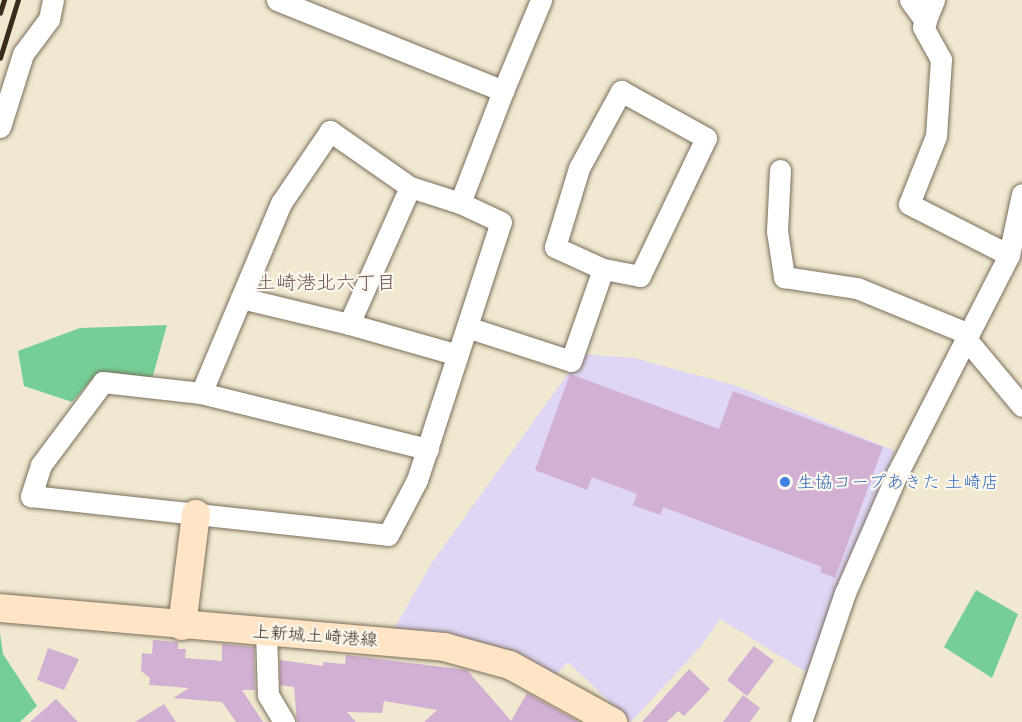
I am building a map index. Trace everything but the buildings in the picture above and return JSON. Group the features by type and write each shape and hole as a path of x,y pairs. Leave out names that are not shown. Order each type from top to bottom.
{"main road":[{"path":"182,626 196,514"},
{"name":"上新城土崎港線","path":"0,608 182,626 444,647 510,665 613,722"}],"street":[{"path":"0,127 23,54 48,19 53,0"},
{"path":"277,0 502,91"},
{"path":"460,203 502,91 541,0"},
{"path":"910,0 926,22"},
{"path":"934,0 924,27 941,59 936,136 909,204 1009,255"},
{"path":"621,91 706,138 640,276 603,269 555,247 579,168 621,91"},
{"path":"201,393 281,202 330,131 410,187 460,203 501,222 428,449 417,480 388,535 31,496 41,465 103,382 201,393 428,449"},
{"path":"780,170 777,231 783,278 857,288 967,337 1022,406"},
{"path":"349,324 410,187"},
{"path":"801,722 844,593 897,474 1009,255 1021,202"},
{"path":"467,327 571,361 603,269"},
{"path":"241,298 349,324 458,355"},
{"path":"266,632 268,695 284,722"}],"shaded area":[{"path":"582,354 634,358 737,386 895,451 806,672 720,619 702,645 631,722 568,662 554,676 393,631 431,564"}],"green space":[{"path":"167,325 152,379 96,374 72,402 24,386 18,351 80,328"},
{"path":"976,590 1018,614 992,678 944,647"},
{"path":"0,633 3,654 37,706 20,722 0,722"}],"railway":[{"path":"0,13 4,0"},
{"path":"0,58 18,0"}],"place":[{"name":"生協コープあきた 土崎店","path":"785,482"}],"district":[{"name":"土崎港北六丁目","path":"326,282"}]}
